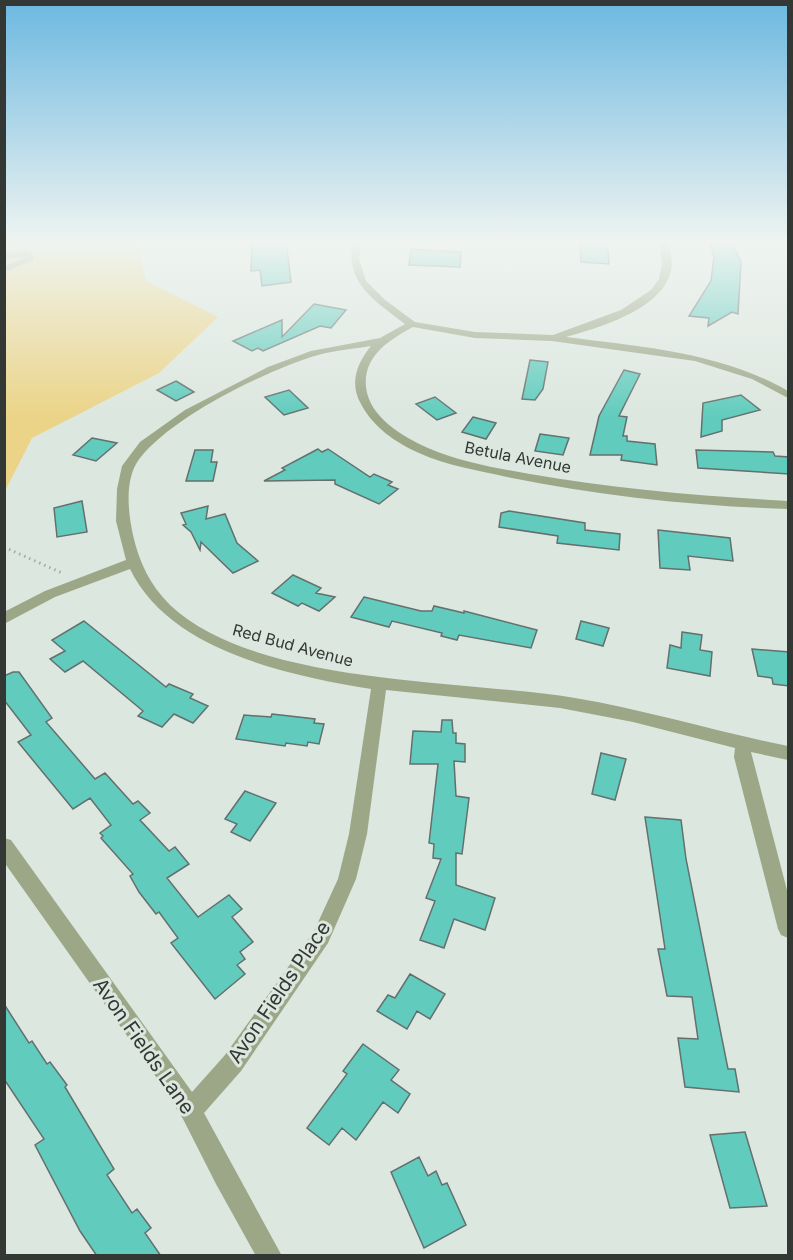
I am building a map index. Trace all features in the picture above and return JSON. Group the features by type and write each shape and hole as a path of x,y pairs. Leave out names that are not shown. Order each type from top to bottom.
{"street":[{"path":"380,300 412,324 476,335 552,338 696,358 756,377 789,395"},
{"path":"552,338 633,308 644,300"},
{"name":"Betula Avenue","path":"412,324 382,341 365,359 361,375 364,399 380,422 392,432 425,451 468,465 595,488 674,497 789,505"},
{"name":"Red Bud Avenue","path":"382,341 314,353 267,372 206,404 142,446 128,469 124,492 124,537 132,563 168,611 207,639 272,662 379,686 404,685 561,701 612,711 743,745 789,753"},
{"path":"4,619 50,594 132,563"},
{"name":"Avon Fields Place","path":"191,1111 233,1063 321,937 347,879 358,834 379,686"},
{"path":"743,745 743,757 789,929"},
{"name":"Avon Fields Lane","path":"4,846 167,1073 191,1111 224,1176 270,1256"}],"path":[{"path":"4,548 82,582"}],"shaded area":[{"path":"5,300 184,300 218,317 159,373 32,438 5,491"}],"building":[{"path":"699,300 739,300 738,314 732,312 708,326 709,318 689,316"},
{"path":"314,304 346,310 331,328 320,326 263,351 258,348 252,351 233,341 282,320 282,337"},
{"path":"530,360 548,362 543,389 535,400 522,399"},
{"path":"624,370 640,374 619,416 627,417 623,436 627,436 627,441 655,444 657,465 621,460 622,455 590,455 599,416"},
{"path":"176,381 194,392 176,401 157,390"},
{"path":"289,390 308,408 284,415 265,397"},
{"path":"741,395 760,410 722,420 722,431 701,437 703,403"},
{"path":"435,397 456,413 437,420 416,404"},
{"path":"473,417 496,423 486,439 462,432"},
{"path":"540,434 569,438 563,455 535,451"},
{"path":"92,438 117,443 96,461 73,455"},
{"path":"318,449 322,452 328,449 370,477 374,474 392,482 388,485 398,489 379,504 335,484 335,480 264,481 285,470 282,468"},
{"path":"195,450 213,450 211,462 217,462 213,481 186,481"},
{"path":"696,450 773,452 775,456 789,457 789,474 698,468"},
{"path":"82,501 87,532 57,537 54,508"},
{"path":"208,506 206,519 225,514 237,543 258,561 233,573 201,542 200,550 191,532 183,525 186,524 181,513"},
{"path":"509,511 585,523 585,530 620,534 619,550 557,543 558,536 499,527 501,513"},
{"path":"658,530 730,538 733,561 688,556 690,570 660,568"},
{"path":"293,575 321,588 316,593 335,597 319,611 302,603 298,606 272,593"},
{"path":"364,597 421,611 432,611 434,606 464,613 464,611 537,630 531,648 459,635 457,640 441,636 442,633 392,621 389,627 351,617"},
{"path":"84,621 166,687 169,684 193,694 190,698 208,706 193,723 174,714 162,727 138,716 143,711 83,661 65,672 50,659 65,651 52,640"},
{"path":"581,621 609,628 603,646 576,639"},
{"path":"682,632 702,635 700,650 712,652 710,676 667,668 670,645 681,648"},
{"path":"752,649 789,652 789,686 773,684 772,678 758,676"},
{"path":"19,672 52,718 46,722 95,779 105,773 133,804 138,801 150,813 140,820 169,851 175,847 189,864 167,878 198,917 229,895 242,909 232,917 253,942 240,952 245,959 237,965 245,974 215,999 171,943 178,938 159,912 156,914 139,892 130,876 133,874 101,838 103,836 100,833 111,825 90,798 73,809 18,742 31,735 4,700 4,676"},
{"path":"272,714 315,719 314,723 324,724 319,744 308,742 307,746 286,743 285,746 236,739 244,715 271,717"},
{"path":"442,720 452,720 456,743 465,744 465,762 454,761 456,796 469,798 462,854 456,853 456,885 495,898 485,930 454,919 444,948 420,940 435,901 426,898 441,859 433,858 434,844 429,843 438,764 410,764 413,731 441,732"},
{"path":"601,753 626,759 615,800 592,794"},
{"path":"245,791 276,803 250,841 231,832 237,824 225,819"},
{"path":"645,817 681,820 686,859 728,1069 735,1069 739,1092 685,1087 678,1038 698,1039 692,997 667,996 658,949 665,949"},
{"path":"410,974 445,994 430,1019 417,1011 407,1029 377,1011 388,995 395,998"},
{"path":"4,1004 29,1043 32,1041 47,1064 50,1062 67,1085 65,1087 114,1169 107,1175 132,1213 137,1209 151,1228 145,1233 161,1256 97,1256 80,1231 35,1145 44,1139 4,1079"},
{"path":"363,1044 399,1070 391,1080 410,1094 398,1113 383,1102 356,1140 342,1128 329,1145 307,1128 347,1074 343,1071"},
{"path":"745,1132 767,1206 730,1208 710,1135"},
{"path":"419,1157 428,1176 436,1171 442,1185 447,1183 466,1225 424,1248 391,1172"}]}
